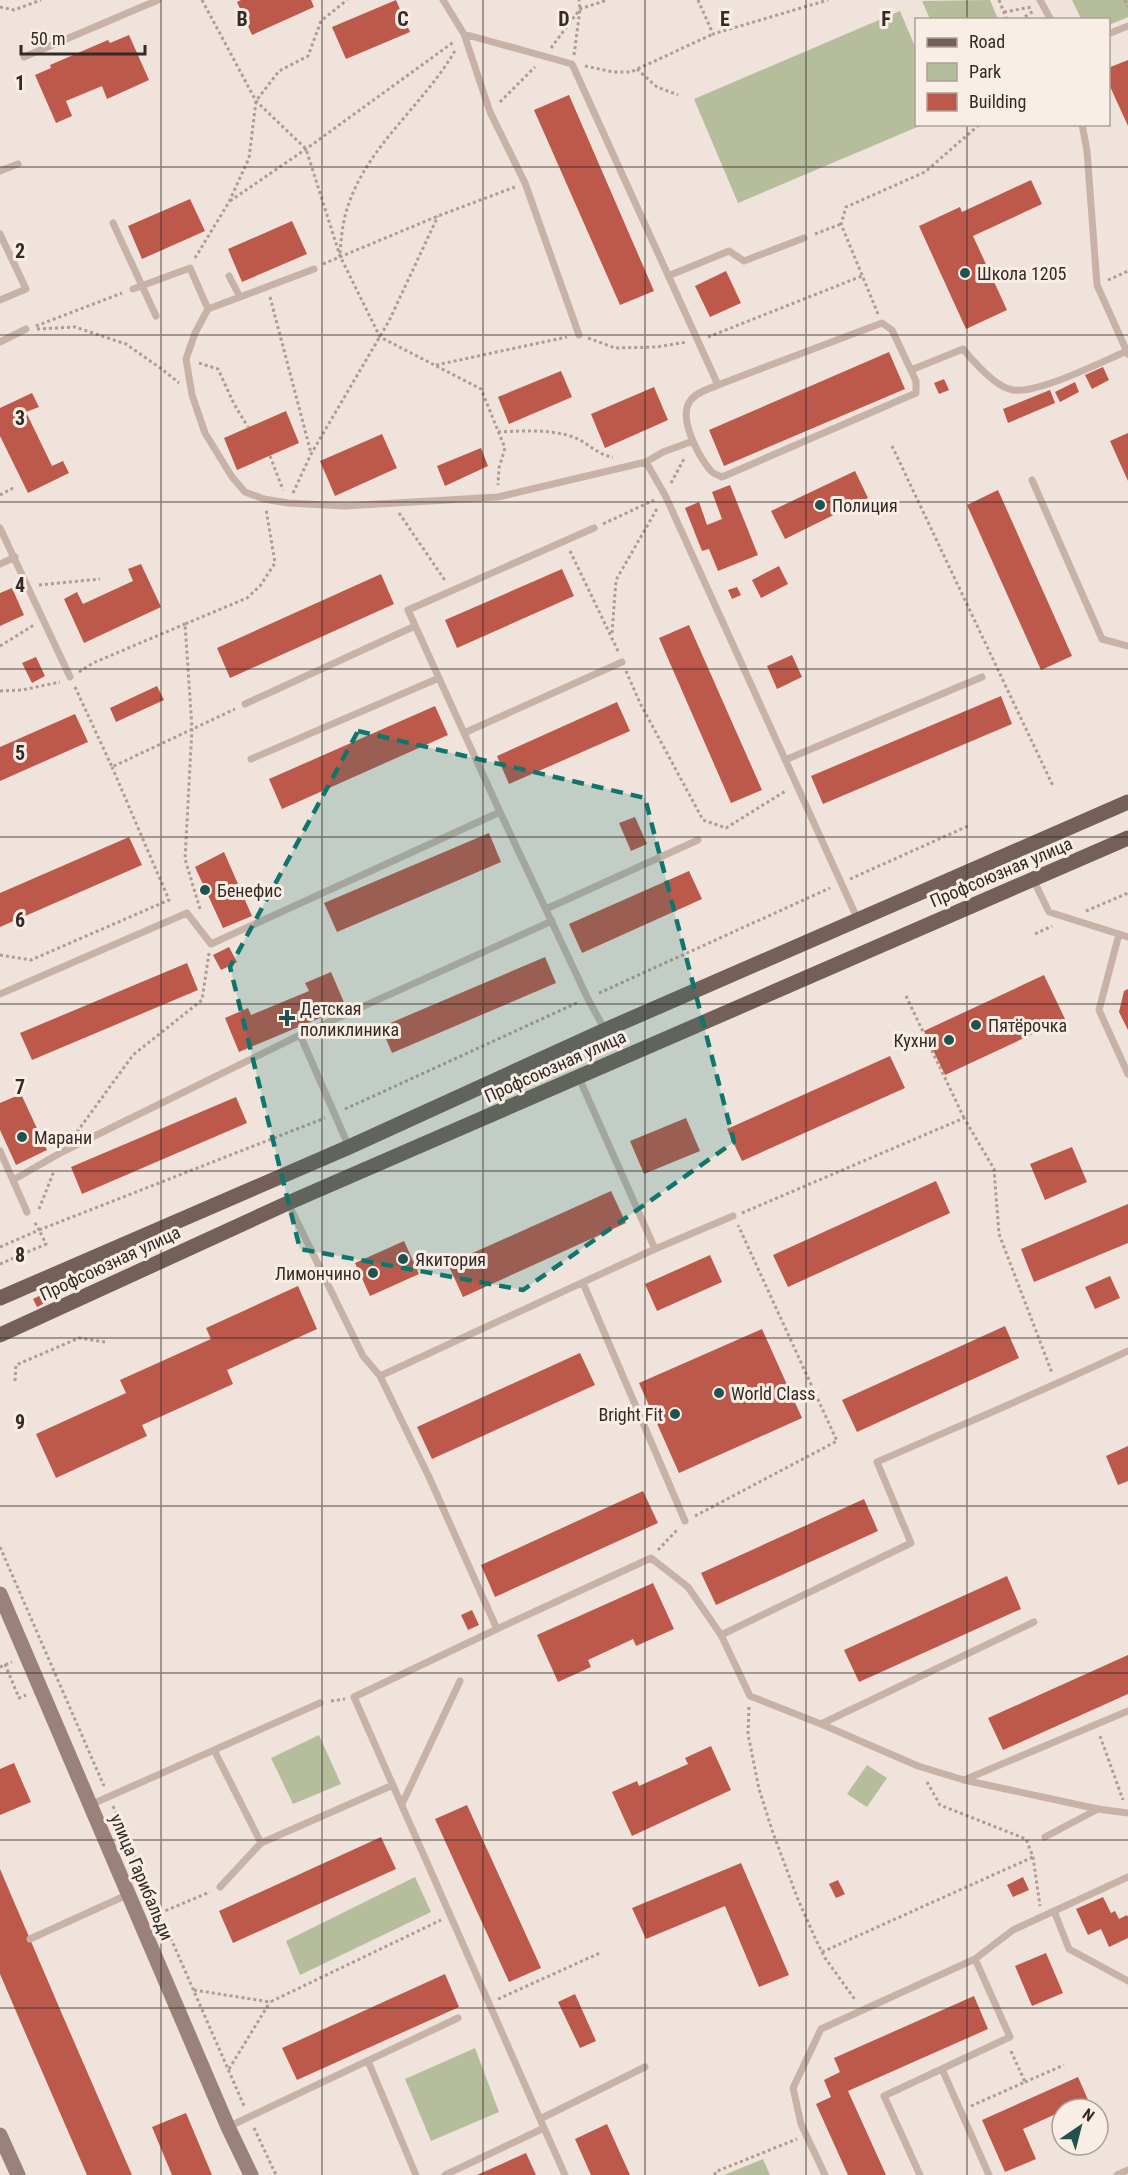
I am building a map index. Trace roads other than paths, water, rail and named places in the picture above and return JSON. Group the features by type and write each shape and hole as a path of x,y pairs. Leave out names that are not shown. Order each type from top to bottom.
{"main road":[{"name":"Профсоюзная улица","path":"0,1298 349,1147 605,1030 1128,802"},
{"name":"Профсоюзная улица","path":"0,1335 288,1203 1128,838"}],"street":[{"name":"улица Гарибальди","path":"0,1594 228,2127 251,2175"},
{"path":"0,2135 18,2175"}],"lane":[{"path":"24,57 158,0"},
{"path":"443,0 464,34 490,112 525,183 579,335"},
{"path":"1042,3 1050,18"},
{"path":"1110,33 1128,26"},
{"path":"464,34 572,64 718,385"},
{"path":"911,370 963,349 991,377 1012,390 1038,387 1127,352 1097,285 1088,151 1082,126"},
{"path":"0,171 18,164"},
{"path":"113,223 156,316"},
{"path":"0,234 26,289 0,300"},
{"path":"668,276 729,251 744,261 804,238"},
{"path":"133,289 190,268 208,309"},
{"path":"314,269 208,309 195,333 186,359 192,395 205,433 232,477 245,492 264,499 288,503 345,506 498,497 646,462 663,452 693,441"},
{"path":"229,276 240,297"},
{"path":"882,323 892,330 911,370 916,381 916,393 722,477 711,472 693,441 685,417 688,403 694,395 882,323"},
{"path":"0,342 26,329"},
{"path":"646,462 665,495 858,920"},
{"path":"1032,480 1102,639 1128,646"},
{"path":"0,528 70,677"},
{"path":"594,528 408,610 500,812 588,999 605,1030"},
{"path":"0,564 15,557"},
{"path":"245,704 415,626"},
{"path":"464,733 622,662"},
{"path":"785,760 982,677"},
{"path":"251,759 439,678"},
{"path":"0,994 187,913 211,944 500,812"},
{"path":"546,909 698,840"},
{"path":"1033,879 1049,912 1128,937"},
{"path":"13,1180 62,1152 300,1035 552,921"},
{"path":"1119,934 1099,1010 1128,1074"},
{"path":"300,1035 349,1147"},
{"path":"579,1078 656,1249"},
{"path":"0,1151 27,1212"},
{"path":"288,1203 363,1356 380,1376 497,1629"},
{"path":"380,1376 656,1249 734,1216"},
{"path":"583,1284 685,1521"},
{"path":"721,1635 911,1543 877,1462 1056,1385 1128,1351"},
{"path":"565,2175 354,1697 651,1558 688,1587 721,1635 750,1696 918,1766 964,1780 1098,1809 1128,1813"},
{"path":"821,1724 1034,1622"},
{"path":"402,1804 460,1681"},
{"path":"90,1805 320,1703"},
{"path":"964,1780 1128,1711"},
{"path":"214,1750 261,1843"},
{"path":"220,1887 261,1843 393,1785"},
{"path":"1045,1837 1098,1809"},
{"path":"825,2175 801,2124 793,2088 821,2029 975,1959 1013,1930 1128,1877"},
{"path":"30,1939 129,1894"},
{"path":"1054,1911 1069,1949 1128,1981"},
{"path":"920,2175 884,2096 1010,2037 975,1959"},
{"path":"228,2127 458,2018"},
{"path":"368,2061 416,2175"},
{"path":"540,2119 645,2067"},
{"path":"942,2069 989,2175"},
{"path":"445,2175 544,2128"},
{"path":"1117,2175 1128,2170"}],"place":[{"name":"Школа 1205","path":"965,273"},
{"name":"Полиция","path":"820,505"},
{"name":"Бенефис","path":"205,890"},
{"name":"Детская поликлиника","path":"287,1018"},
{"name":"Пятёрочка","path":"976,1025"},
{"name":"Кухни","path":"949,1040"},
{"name":"Марани","path":"22,1137"},
{"name":"Якитория","path":"403,1259"},
{"name":"Лимончино","path":"373,1273"},
{"name":"World Class","path":"719,1393"},
{"name":"Bright Fit","path":"675,1414"}]}
